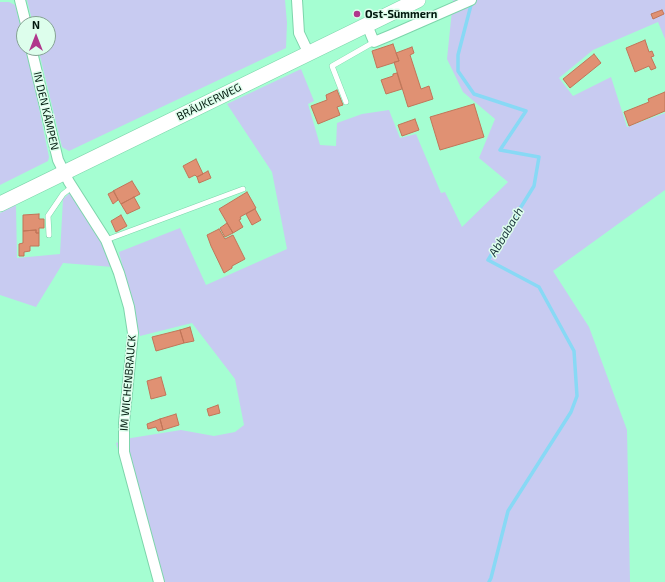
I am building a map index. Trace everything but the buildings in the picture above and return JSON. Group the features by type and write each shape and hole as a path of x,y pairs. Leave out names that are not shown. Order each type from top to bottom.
{"main road":[{"name":"BRÄUKERWEG","path":"0,204 418,0"}],"street":[{"path":"20,0 24,16"},
{"path":"297,0 299,33 309,54"},
{"path":"367,25 374,42 391,36 471,0"},
{"name":"IN DEN KÄMPEN","path":"33,56 58,160 63,173"},
{"name":"IM WICHENBRAUCK","path":"63,173 106,240 119,273 129,307 133,333 124,423 124,452 159,582"}],"lane":[{"path":"346,102 332,66 374,42"},
{"path":"49,235 48,216 63,194 72,187"},
{"path":"106,240 243,189"}],"shaded area":[{"path":"27,0 285,0 287,23 286,48 69,151 62,147 40,56 56,56 56,16 31,16"},
{"path":"453,0 665,0 665,39 658,22 593,50 559,78 573,96 611,77 627,127 665,113 665,190 553,271 589,327 627,430 630,582 156,582 136,507 116,443 131,438 181,430 214,436 235,432 244,425 235,379 192,323 140,336 119,252 180,228 206,285 287,249 272,172 227,104 301,69 314,101 308,104 320,145 336,146 337,123 362,114 389,110 400,138 416,134 441,193 445,192 462,227 508,182 479,158 495,119 463,92 447,59"},
{"path":"0,2 9,2 15,5 18,16 16,16 16,56 28,56 49,157 48,161 0,185"},
{"path":"71,192 104,242 113,267 63,263 36,307 0,295 0,213 16,205 17,258 60,254 63,199"}],"waterway":[{"name":"Abbabach","path":"471,5 458,55 458,71 474,94 526,111 500,150 539,157 534,186 488,260 539,287 574,351 577,396 571,412 508,511 489,582"}],"place":[{"name":"Ost-Sümmern","path":"357,14"}]}
